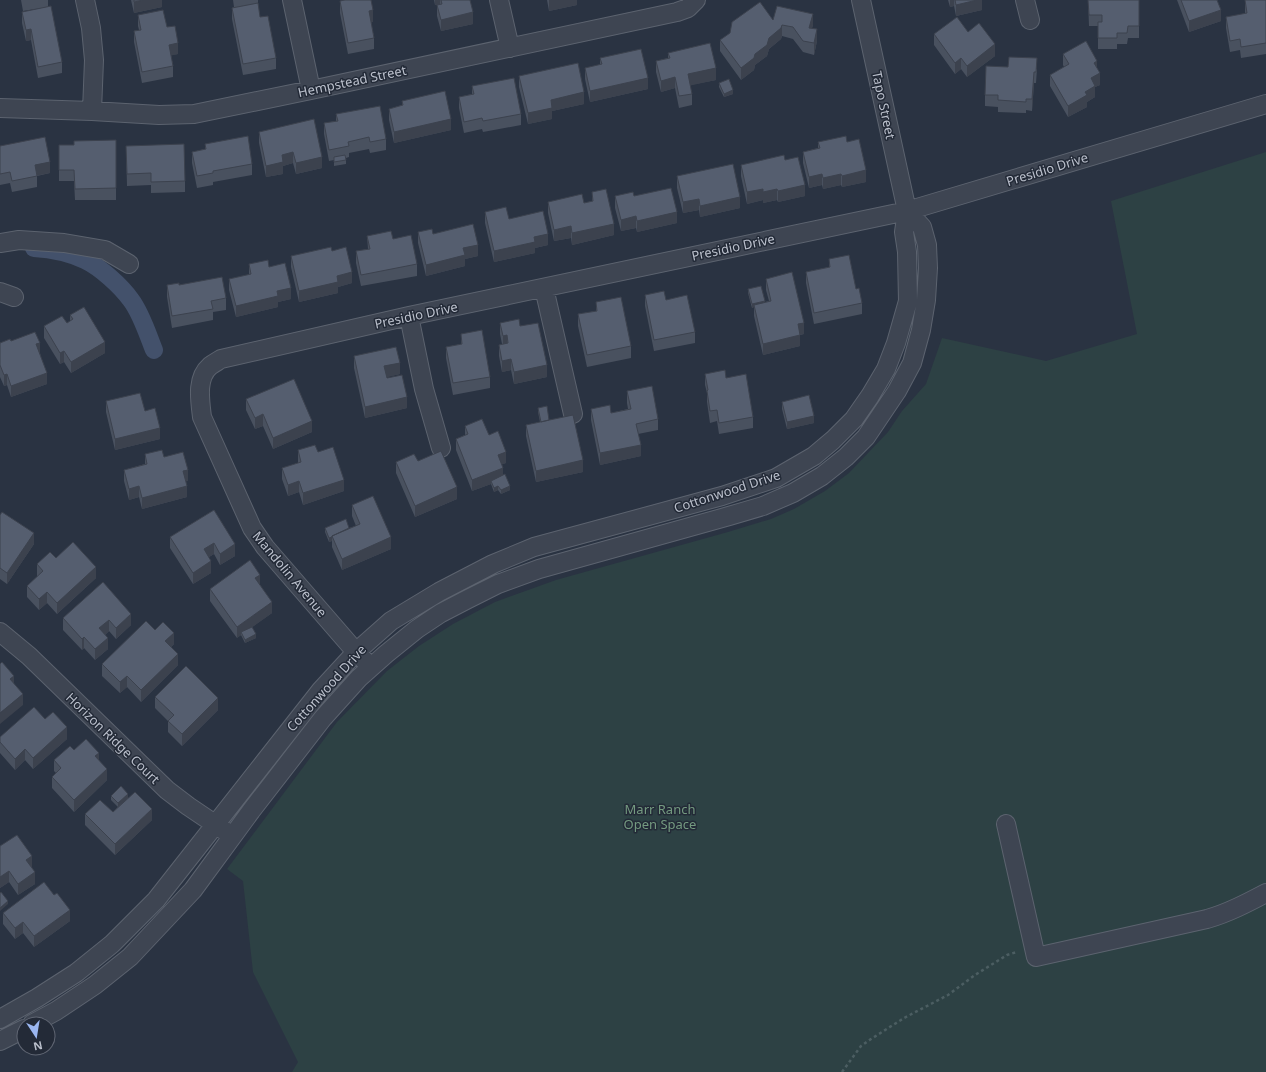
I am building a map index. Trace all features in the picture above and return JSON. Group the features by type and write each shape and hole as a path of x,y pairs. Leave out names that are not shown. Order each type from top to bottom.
{"street":[{"path":"85,0 91,28 94,60 92,111"},
{"path":"292,0 312,90"},
{"path":"500,0 510,48"},
{"name":"Hempstead Street","path":"0,108 159,115 194,114 677,12 688,8 696,0"},
{"name":"Tapo Street","path":"861,0 907,210"},
{"path":"1025,0 1030,20"},
{"name":"Presidio Drive","path":"201,379 210,366 221,359 409,316 907,210 1266,104"},
{"name":"Cottonwood Drive","path":"1,1017 37,998 76,973 112,944 156,900 321,690 356,652 391,621 439,592 493,564 534,547 722,496 776,478 814,456 833,440 854,419 870,396 886,369 896,343 908,301 907,252 904,232 907,210"},
{"name":"Cottonwood Drive","path":"47,1016 95,985 130,957 193,890 251,811 323,718 371,666 417,629 442,613 498,584 539,569 763,506 793,493 822,476 846,457 866,436 897,391 912,363 921,330 927,294 927,245 922,227 907,210"},
{"path":"0,243 18,240 64,243 105,250 129,264"},
{"path":"544,288 573,414"},
{"path":"409,316 424,389 441,448"},
{"name":"Mandolin Avenue","path":"201,379 200,398 202,417 252,528 265,547 356,652 371,666"},
{"name":"Horizon Ridge Court","path":"0,632 29,656 167,790 215,825 233,836"},
{"path":"1006,824 1036,957 1207,919 1240,907 1266,893"},
{"path":"1,1017 12,1035"}],"path":[{"path":"842,1072 861,1046 871,1039 904,1018 948,995 975,975 1007,956 1033,946"}],"green space":[{"name":"Marr Ranch Open Space","path":"1266,152 1266,1072 292,1072 298,1062 253,972 243,881 227,869 337,722 387,671 419,646 453,624 495,602 556,580 771,519 794,509 825,491 849,473 888,432 902,411 926,384 942,338 1046,361 1137,334 1111,201"}],"building":[{"path":"371,0 373,10 369,11 374,38 348,43 340,1"},
{"path":"441,0 470,0 473,12 441,20 437,5 442,4"},
{"path":"955,0 977,0 956,5"},
{"path":"1088,0 1139,0 1139,26 1128,26 1127,33 1117,33 1117,38 1098,38 1098,22 1102,22 1102,15 1089,15"},
{"path":"1181,0 1217,0 1221,10 1189,21"},
{"path":"1245,0 1266,0 1266,43 1241,47 1240,39 1230,41 1226,17 1247,13"},
{"path":"760,2 773,20 777,6 813,14 809,28 817,29 814,43 803,41 793,27 782,25 781,28 769,38 767,45 755,54 754,58 741,68 720,40 730,33 732,22"},
{"path":"258,3 260,17 268,16 276,58 243,64 232,8"},
{"path":"51,6 62,62 38,67 31,29 26,30 22,12"},
{"path":"163,10 167,27 175,26 178,43 169,45 173,66 142,72 134,31 141,30 138,15"},
{"path":"957,17 968,32 979,23 995,44 967,66 961,58 955,63 934,34"},
{"path":"1086,41 1097,61 1094,63 1100,73 1091,78 1095,86 1085,92 1087,95 1068,106 1050,75 1069,64 1063,54"},
{"path":"710,43 716,68 688,74 692,94 679,96 675,77 661,81 656,61 670,58 668,53"},
{"path":"641,49 648,78 590,91 585,68 602,64 600,58"},
{"path":"1009,57 1037,58 1036,72 1034,72 1032,99 1026,99 1026,102 998,100 998,95 985,95 986,66 1008,67"},
{"path":"578,63 584,92 551,100 552,108 528,113 519,76"},
{"path":"514,78 521,114 483,121 482,118 464,122 459,97 474,94 472,86"},
{"path":"729,79 733,90 724,94 719,83"},
{"path":"445,91 451,119 394,132 389,109 403,105 402,101"},
{"path":"380,106 386,139 370,142 369,137 348,142 349,146 329,150 324,123 338,121 336,114"},
{"path":"314,119 322,157 296,163 293,152 282,155 283,162 266,166 259,132"},
{"path":"248,136 252,164 213,171 213,173 197,176 192,152 206,149 205,144"},
{"path":"846,136 847,142 859,139 866,170 842,176 841,174 823,178 822,174 809,177 803,152 820,148 818,142"},
{"path":"45,137 50,162 35,165 37,176 12,181 10,172 0,174 0,146"},
{"path":"116,140 116,188 75,189 74,170 59,170 59,145 74,145 74,141"},
{"path":"184,144 185,181 151,182 151,173 127,174 126,146"},
{"path":"345,155 346,160 334,162 334,157"},
{"path":"784,155 785,160 798,157 805,185 778,191 777,189 763,192 763,189 747,192 741,165"},
{"path":"733,164 740,197 700,206 699,199 683,202 677,176"},
{"path":"671,188 677,212 637,221 636,216 621,220 615,196 633,192 634,196"},
{"path":"606,189 614,224 572,233 571,226 554,230 548,202 582,194 584,203 593,201 592,192"},
{"path":"506,207 509,219 543,211 548,234 534,237 535,242 494,251 485,212"},
{"path":"473,224 478,245 463,248 465,255 426,265 418,232 432,229 433,234"},
{"path":"391,231 393,239 411,235 417,264 361,275 356,251 370,249 367,236"},
{"path":"331,247 332,251 346,247 352,272 337,276 338,282 299,291 291,256"},
{"path":"849,255 856,289 859,288 862,303 814,313 806,272 830,267 829,259"},
{"path":"268,260 269,267 285,263 291,288 277,291 278,296 236,306 229,279 251,274 249,264"},
{"path":"792,272 804,323 798,324 800,335 763,344 754,305 771,301 766,279"},
{"path":"222,277 226,298 211,301 213,309 172,316 167,285 179,283 179,285"},
{"path":"761,286 765,301 752,304 748,289"},
{"path":"664,291 666,300 687,295 695,332 654,340 645,295"},
{"path":"621,297 631,346 587,355 578,314 597,311 596,302"},
{"path":"84,307 105,342 71,362 64,351 60,353 44,326 62,316 67,323 73,319 70,315"},
{"path":"519,319 520,326 538,323 547,365 514,372 511,359 502,361 499,345 508,343 507,335 503,336 500,323"},
{"path":"482,330 490,377 453,383 446,347 462,344 461,334"},
{"path":"35,332 40,343 36,344 47,373 11,386 7,374 4,375 0,365 0,343 10,339 11,341"},
{"path":"396,347 400,363 384,366 387,378 402,375 407,397 365,407 354,356"},
{"path":"725,370 726,378 746,374 753,417 719,423 717,410 710,411 705,374"},
{"path":"294,379 312,421 273,438 263,414 255,418 246,399"},
{"path":"652,386 658,419 636,424 641,445 600,453 591,409 610,405 611,413 631,409 627,391"},
{"path":"140,393 145,411 155,408 160,428 115,439 106,401"},
{"path":"809,395 814,416 787,422 782,402"},
{"path":"547,406 549,420 541,422 538,408"},
{"path":"573,415 583,460 536,471 526,425"},
{"path":"482,419 489,435 498,431 506,452 498,455 503,468 472,480 456,439 468,434 465,426"},
{"path":"315,445 318,452 333,447 344,480 303,493 299,481 288,485 282,468 301,462 298,450"},
{"path":"162,450 164,457 183,452 188,470 183,471 187,486 142,498 139,486 129,489 124,470 147,464 145,454"},
{"path":"441,451 457,487 415,506 396,462 414,454 418,461"},
{"path":"505,474 510,486 501,490 498,486 494,488 491,481"},
{"path":"373,496 391,537 342,559 332,536 360,524 352,505"},
{"path":"214,510 235,544 220,554 214,543 204,549 211,561 193,573 170,537"},
{"path":"2,512 34,533 7,573 0,568 0,515"},
{"path":"346,519 349,528 329,538 325,528"},
{"path":"73,542 96,567 57,603 47,592 39,599 27,586 43,571 37,564 50,552 56,558"},
{"path":"250,560 260,575 255,578 272,602 237,627 210,589"},
{"path":"103,582 131,614 116,628 109,620 99,628 108,638 95,649 84,637 82,639 63,618"},
{"path":"146,621 155,630 163,622 174,633 165,641 178,654 141,690 127,676 120,682 102,664"},
{"path":"252,627 256,634 245,640 241,632"},
{"path":"2,662 14,676 10,679 23,694 0,713 0,664"},
{"path":"186,666 218,698 182,734 168,721 174,715 155,697"},
{"path":"34,707 45,719 53,712 67,727 33,758 25,749 15,759 0,742 0,737"},
{"path":"86,739 99,753 95,756 107,769 74,800 52,777 61,768 54,760 70,746 74,750"},
{"path":"121,786 128,794 118,803 111,796"},
{"path":"135,792 152,809 115,844 85,814 100,800 113,812"},
{"path":"17,835 32,856 26,860 35,872 18,884 9,871 0,877 0,846"},
{"path":"44,882 54,895 57,893 70,910 34,936 23,922 15,928 3,913"},
{"path":"1,892 8,901 0,908 0,893"}],"waterway":[{"path":"34,248 47,249 73,255 91,263 110,277 135,305 154,350"}]}
